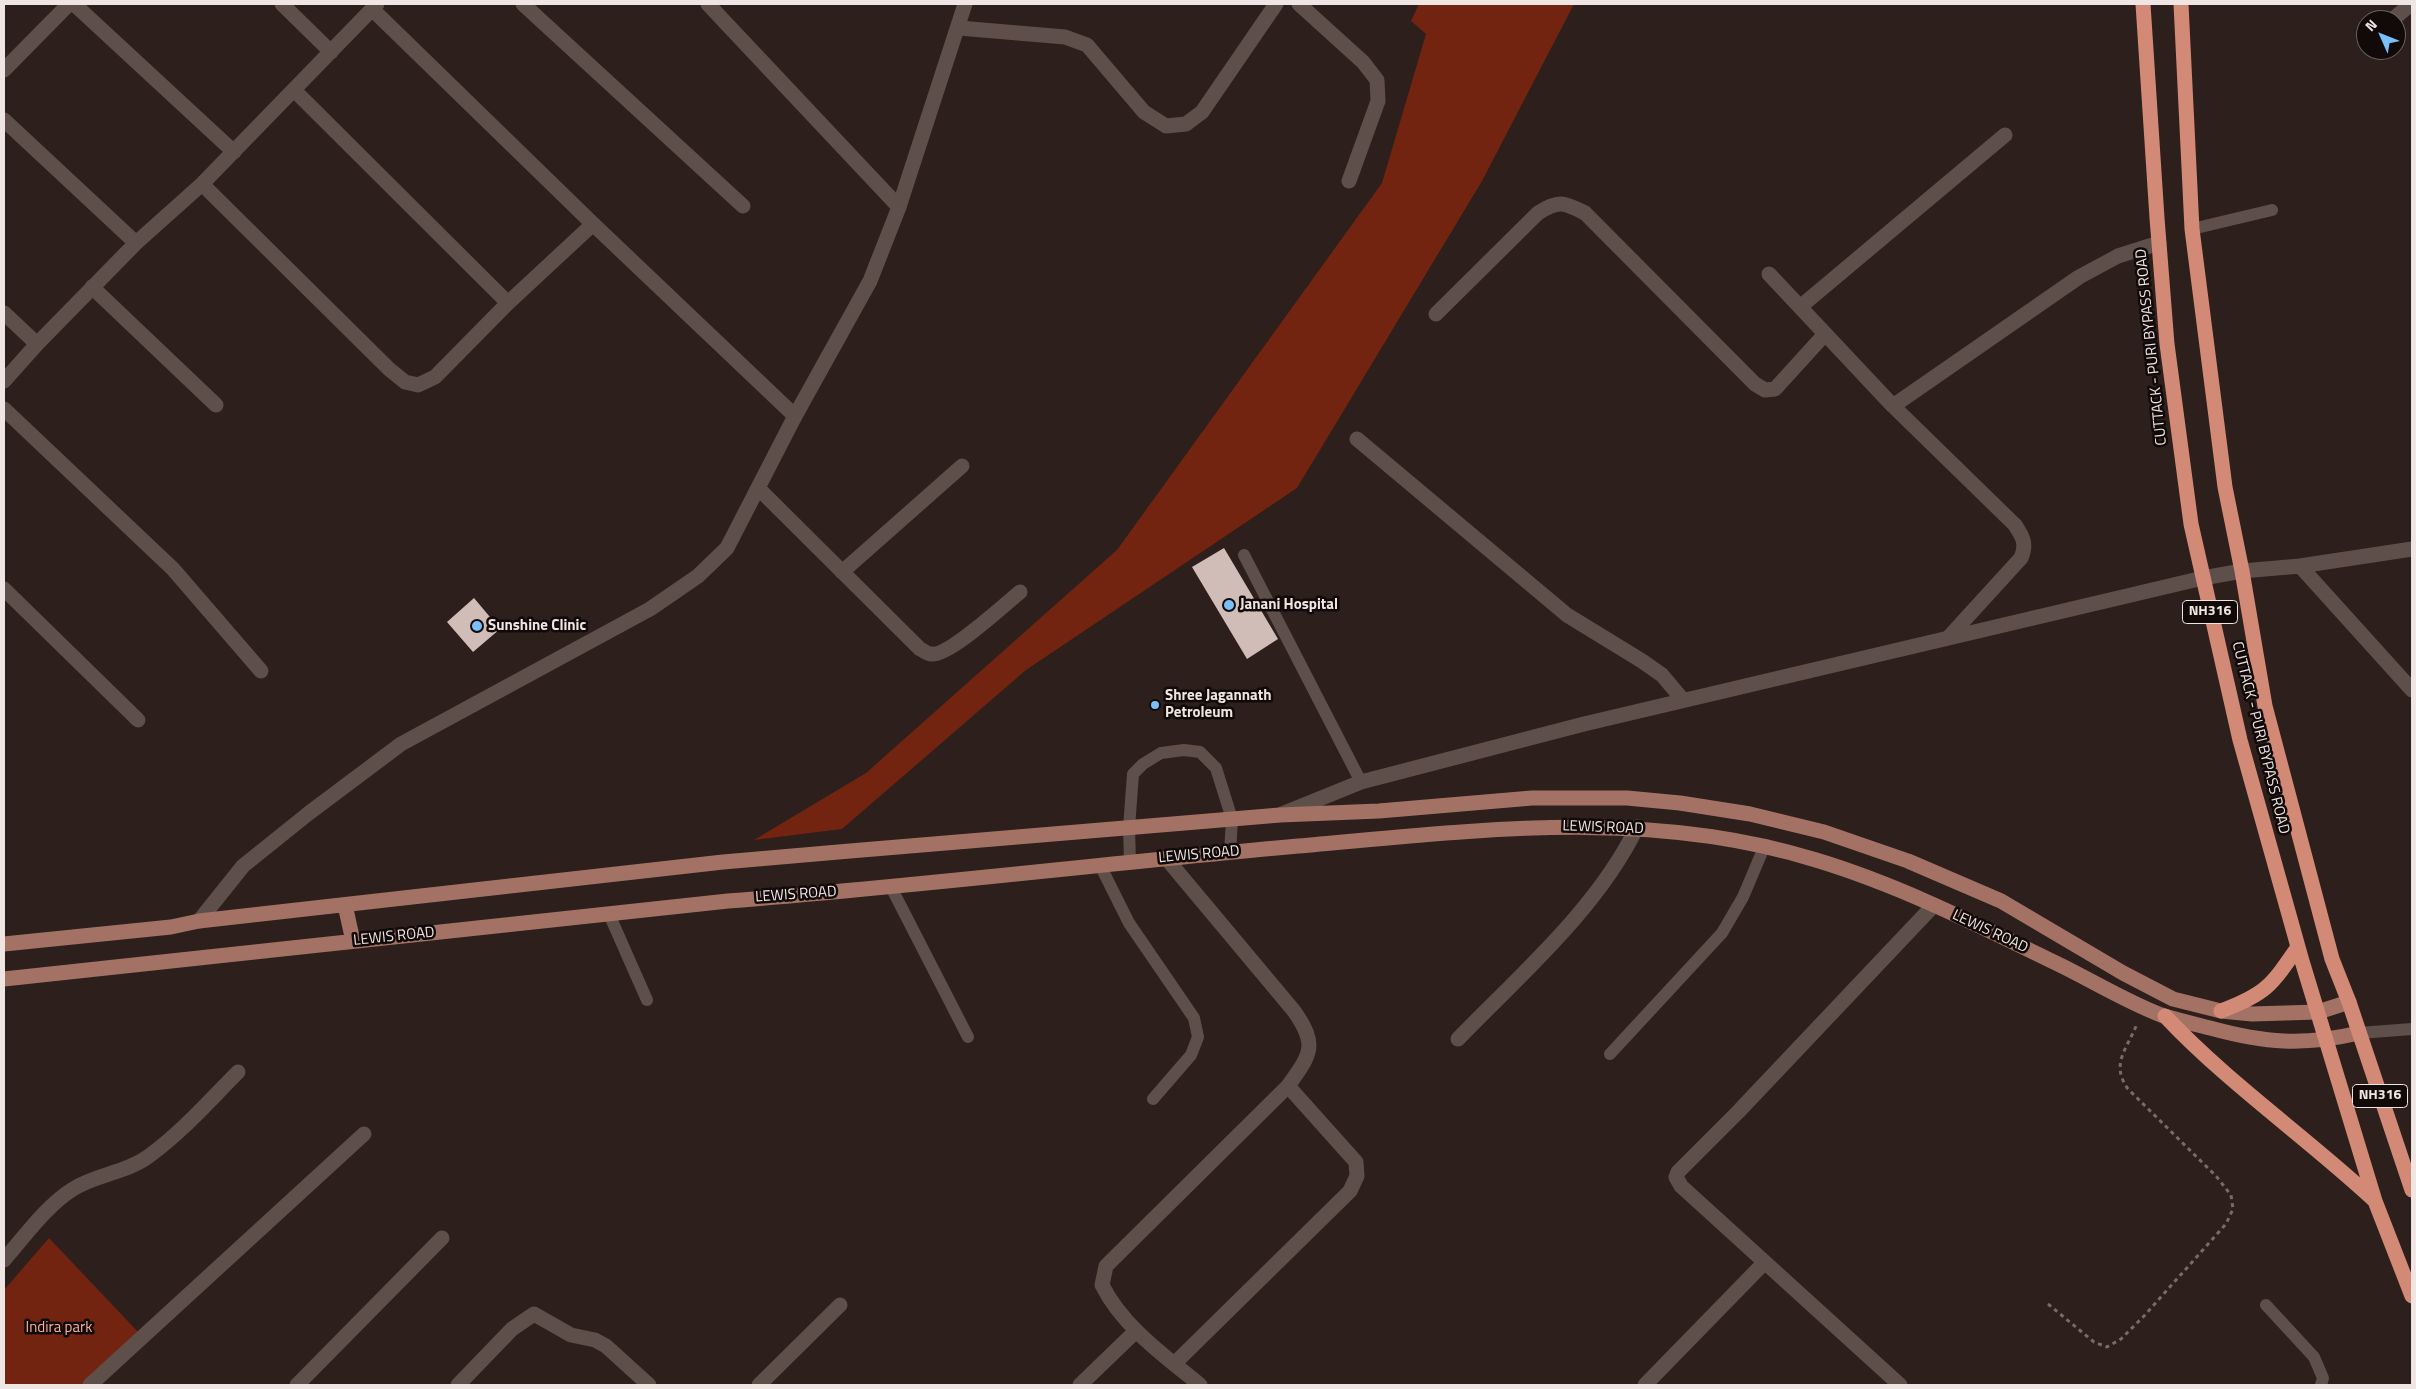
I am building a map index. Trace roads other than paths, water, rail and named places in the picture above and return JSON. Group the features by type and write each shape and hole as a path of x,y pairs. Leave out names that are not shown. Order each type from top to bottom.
{"highway":[{"name":"CUTTACK - PURI BYPASS ROAD","path":"2143,4 2167,344 2191,524 2240,740 2298,947 2375,1201"},
{"name":"CUTTACK - PURI BYPASS ROAD","path":"2182,4 2192,230 2225,487 2242,571 2265,706 2332,959 2349,1002 2412,1190"},
{"path":"2221,1011 2264,991 2298,947"},
{"path":"2165,1016 2194,1047 2331,1160 2375,1201"},
{"name":"NH316","path":"2375,1201 2412,1296"}],"main road":[{"name":"LEWIS ROAD","path":"4,944 171,927 199,922 723,862 1280,815 1379,811 1532,798 1627,798 1750,814 1824,832 1908,861 2001,902 2123,974 2173,999 2221,1011 2270,1014 2318,1012 2349,1002"},
{"name":"LEWIS ROAD","path":"4,979 728,901 891,887 1230,852 1542,826 1637,828 1765,845 1819,860 1934,905 2165,1016 2246,1038 2288,1042 2327,1041 2359,1033"},
{"path":"346,905 353,941"}],"street":[{"path":"4,70 69,4"},
{"path":"74,4 234,152"},
{"path":"282,4 331,52"},
{"path":"523,4 743,206"},
{"path":"708,4 899,207"},
{"path":"199,922 243,866 309,813 401,744 650,608 698,576 727,548 870,281 899,207 959,28 965,4"},
{"path":"959,28 1065,37 1087,45 1144,112 1166,126 1186,124 1202,112 1276,4"},
{"path":"1299,4 1363,62 1377,80 1378,101 1349,181"},
{"path":"4,381 92,287 136,243 202,184 375,6 593,224 796,416"},
{"path":"294,90 508,303"},
{"path":"4,120 136,243"},
{"path":"1800,307 2005,136"},
{"path":"202,184 389,368 405,382 418,385 435,377 508,303 593,224"},
{"path":"1436,314 1538,213 1549,205 1565,203 1585,213 1748,377 1765,390 1775,389 1826,334"},
{"path":"1893,406 2079,277 2118,256 2159,243"},
{"path":"1768,274 1893,406 2016,525 2024,539 2025,548 2021,558 1948,638"},
{"path":"92,287 216,405"},
{"path":"4,312 37,344"},
{"path":"4,409 173,569 261,670"},
{"path":"1357,438 1567,614 1662,675 1683,700"},
{"path":"842,572 962,466"},
{"path":"758,488 920,649 931,654 944,652 1020,592"},
{"path":"1280,815 1361,782 1683,700 2203,578 2242,571 2300,566 2412,549"},
{"path":"2300,566 2412,690"},
{"path":"4,589 138,720"},
{"path":"1458,1039 1581,912 1626,850 1637,828"},
{"path":"1166,858 1305,1027 1310,1044 1308,1059 1288,1086 1106,1266 1102,1285 1110,1301 1136,1331 1200,1385"},
{"path":"1900,1385 1764,1263 1682,1186 1676,1177 1678,1172 1738,1112 1934,905"},
{"path":"4,1260 54,1204 73,1189 102,1176 127,1169 148,1157 172,1138 238,1072"},
{"path":"1174,1364 1350,1191 1354,1184 1357,1176 1356,1162 1288,1086"},
{"path":"90,1385 364,1134"},
{"path":"297,1385 442,1238"},
{"path":"1645,1385 1764,1263"},
{"path":"759,1385 840,1305"},
{"path":"458,1385 512,1329 534,1314 570,1335 595,1340 606,1346 649,1385"},
{"path":"1080,1385 1136,1331"}],"lane":[{"path":"2192,230 2272,210"},
{"path":"1244,555 1361,782"},
{"path":"1130,862 1129,828 1133,774 1143,764 1161,753 1184,750 1200,752 1216,768 1232,819 1230,852"},
{"path":"1610,1054 1722,933 1743,897 1765,845"},
{"path":"1100,865 1129,923 1194,1018 1198,1037 1191,1055 1153,1098"},
{"path":"891,887 968,1037"},
{"path":"609,914 648,1000"},
{"path":"2359,1033 2412,1028"},
{"path":"2266,1305 2314,1357 2324,1378 2321,1385"}],"place":[{"name":"Janani Hospital","path":"1229,605"},
{"name":"Sunshine Clinic","path":"477,626"},
{"name":"Shree Jagannath Petroleum","path":"1155,705"}],"park label":[{"name":"Indira park","path":"59,1328"}]}
